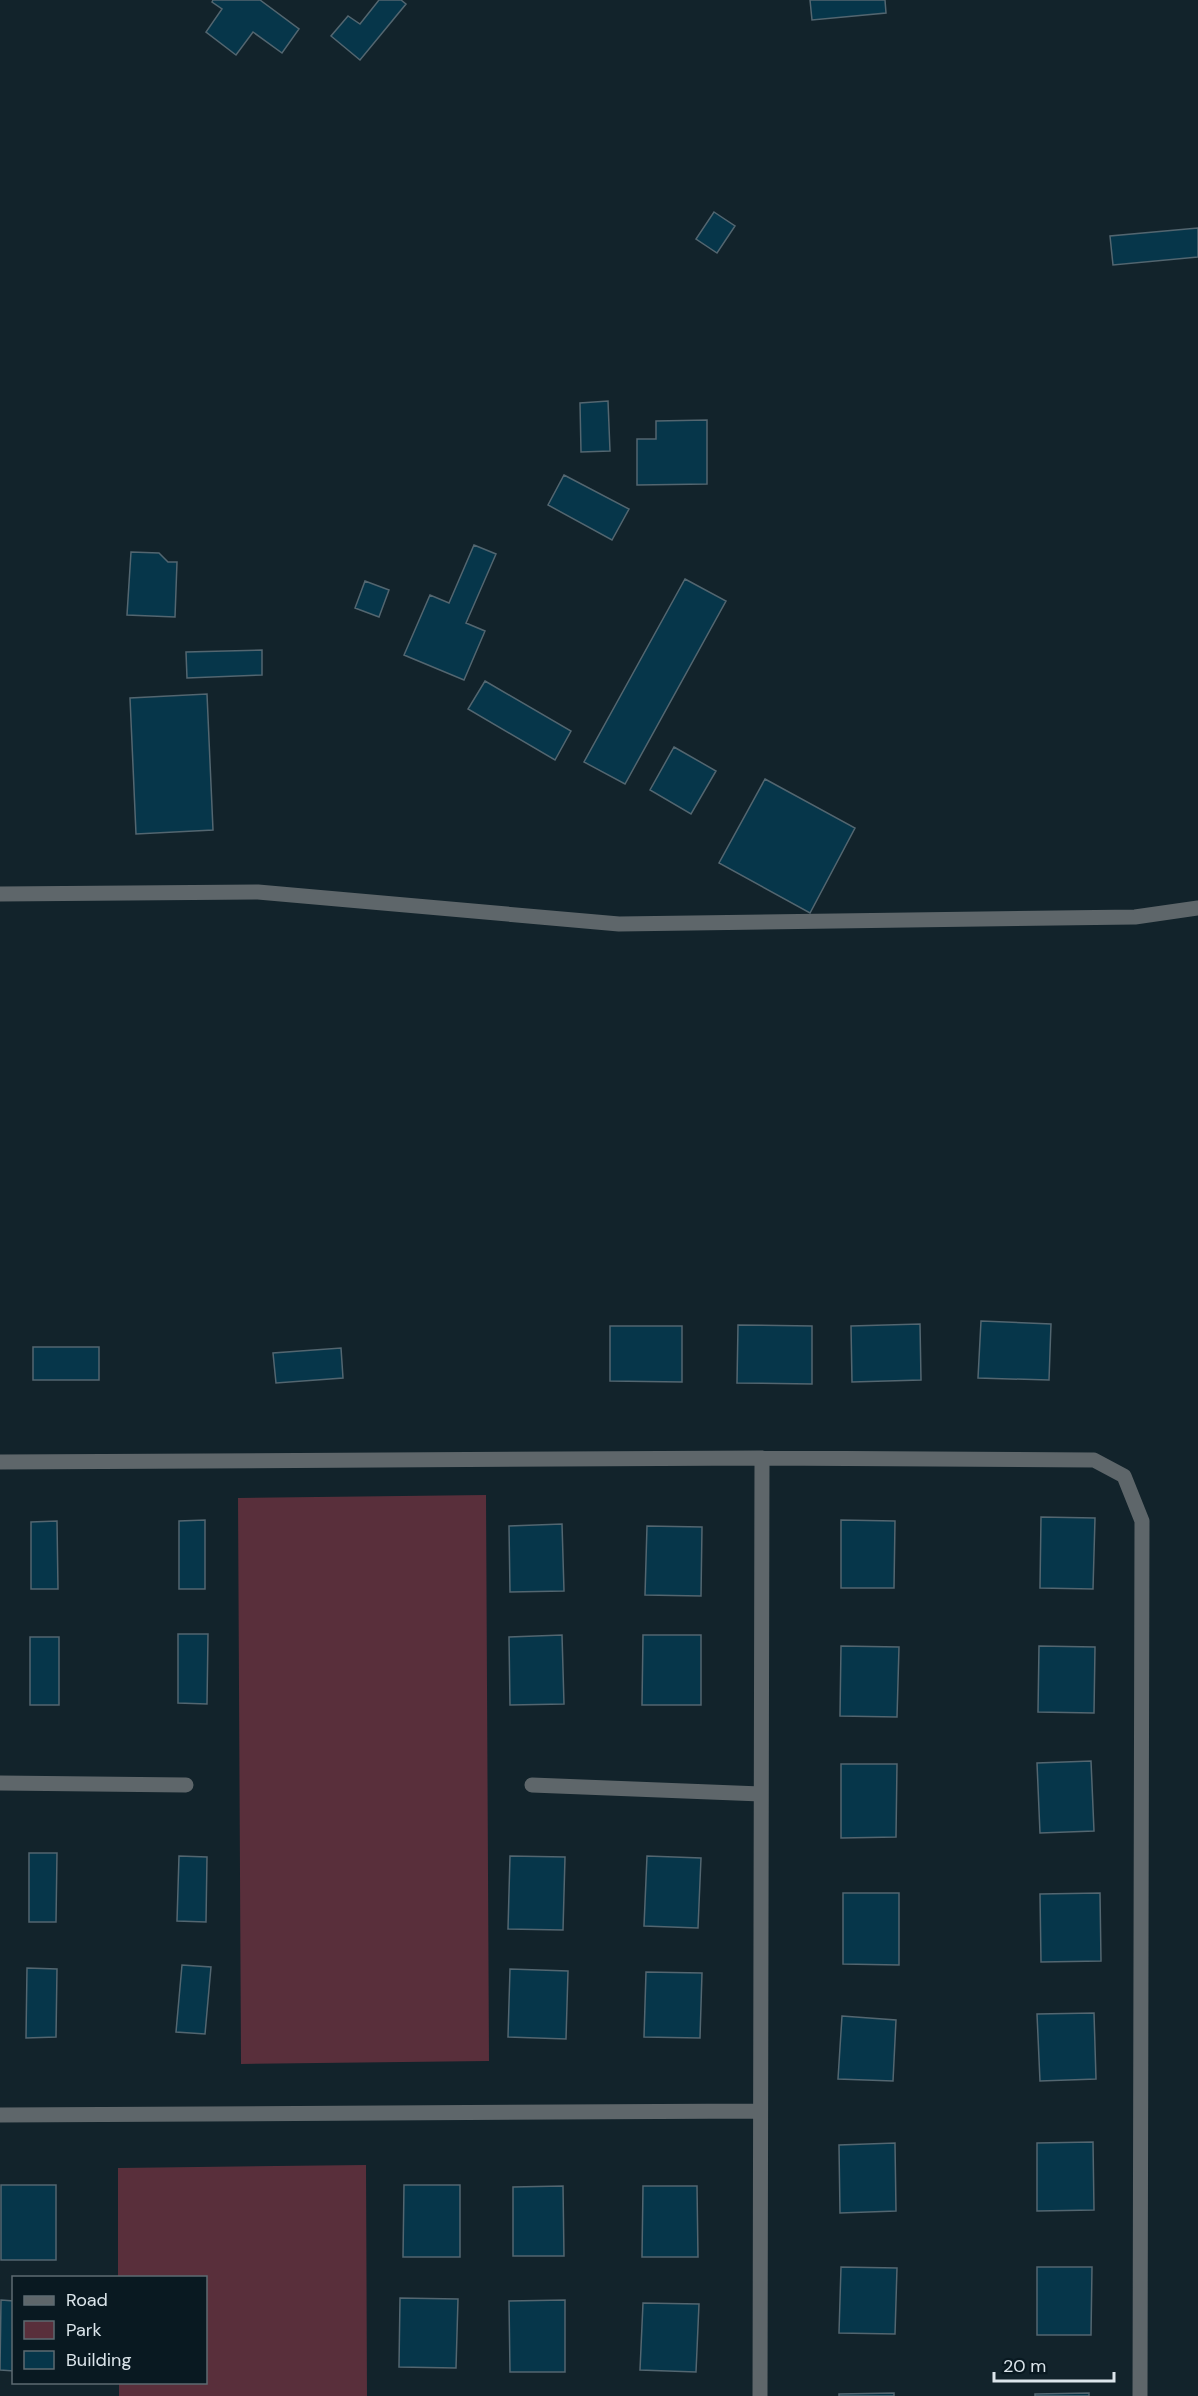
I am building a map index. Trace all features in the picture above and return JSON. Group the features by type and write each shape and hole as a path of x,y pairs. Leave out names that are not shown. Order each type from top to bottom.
{"street":[{"path":"0,894 258,891 619,924 1135,917 1198,908"},
{"path":"760,2396 762,1458"},
{"path":"0,1462 762,1458 1094,1460 1124,1476 1142,1521 1140,2396"},
{"path":"0,1783 186,1785"},
{"path":"532,1785 761,1794"},
{"path":"0,2115 759,2111"}],"green space":[{"path":"486,1495 489,2061 241,2064 238,1498"},
{"path":"366,2165 367,2396 119,2396 119,2384 207,2384 207,2276 118,2276 118,2168"}],"building":[{"path":"213,0 260,0 299,29 282,53 253,32 236,55 206,32 222,9 212,2"},
{"path":"379,0 401,0 406,4 360,60 331,36 348,16 360,24"},
{"path":"810,0 885,0 886,13 812,20"},
{"path":"714,212 735,226 717,253 696,239"},
{"path":"1198,228 1198,257 1113,265 1110,236"},
{"path":"608,401 610,451 581,452 580,403"},
{"path":"707,420 707,484 637,485 637,439 656,439 656,421"},
{"path":"564,475 629,509 612,540 548,505"},
{"path":"474,545 496,554 466,623 485,631 464,680 404,655 430,595 449,603"},
{"path":"131,552 159,553 168,562 177,562 175,617 127,615"},
{"path":"685,579 726,601 625,784 584,762"},
{"path":"365,581 389,590 379,617 355,608"},
{"path":"262,650 262,675 187,678 186,652"},
{"path":"485,681 571,731 555,760 468,709"},
{"path":"207,694 213,830 136,834 130,698"},
{"path":"674,747 716,771 691,814 650,790"},
{"path":"765,779 855,828 810,913 719,863"},
{"path":"981,1321 1051,1324 1049,1380 978,1378"},
{"path":"920,1324 921,1380 852,1382 851,1326"},
{"path":"738,1325 812,1326 812,1384 737,1383"},
{"path":"610,1326 682,1326 682,1382 610,1381"},
{"path":"33,1347 99,1347 99,1380 33,1380"},
{"path":"341,1348 343,1378 276,1383 273,1353"},
{"path":"1041,1517 1095,1518 1093,1589 1040,1588"},
{"path":"205,1520 205,1589 179,1589 179,1521"},
{"path":"841,1520 895,1521 894,1588 841,1588"},
{"path":"57,1521 58,1589 31,1589 31,1522"},
{"path":"562,1524 564,1591 510,1592 509,1526"},
{"path":"647,1526 702,1527 701,1596 645,1595"},
{"path":"178,1634 208,1634 207,1704 178,1703"},
{"path":"562,1635 564,1704 510,1705 509,1637"},
{"path":"643,1635 701,1635 701,1705 642,1705"},
{"path":"30,1637 59,1637 59,1705 30,1705"},
{"path":"841,1646 899,1647 897,1717 840,1716"},
{"path":"1039,1646 1095,1647 1094,1713 1038,1712"},
{"path":"1091,1761 1094,1831 1040,1833 1037,1763"},
{"path":"841,1764 897,1764 896,1837 841,1838"},
{"path":"29,1853 57,1853 56,1922 29,1922"},
{"path":"179,1856 207,1857 206,1922 177,1921"},
{"path":"510,1856 565,1857 563,1930 508,1929"},
{"path":"647,1856 701,1858 698,1928 644,1926"},
{"path":"843,1893 899,1893 899,1965 843,1964"},
{"path":"1100,1893 1101,1961 1041,1962 1040,1894"},
{"path":"182,1965 211,1967 205,2034 176,2032"},
{"path":"27,1968 57,1969 56,2037 26,2038"},
{"path":"510,1969 568,1971 566,2039 508,2037"},
{"path":"646,1972 702,1973 700,2038 644,2037"},
{"path":"1094,2013 1096,2079 1040,2081 1037,2014"},
{"path":"842,2016 896,2020 893,2081 838,2079"},
{"path":"1093,2142 1094,2210 1037,2211 1037,2143"},
{"path":"895,2143 896,2211 840,2213 839,2145"},
{"path":"1,2185 56,2185 56,2260 1,2260"},
{"path":"404,2185 460,2185 460,2257 403,2257"},
{"path":"563,2186 564,2256 513,2256 513,2187"},
{"path":"643,2186 697,2186 698,2257 642,2257"},
{"path":"841,2267 897,2268 895,2334 839,2333"},
{"path":"1037,2267 1092,2267 1091,2335 1037,2335"},
{"path":"400,2298 458,2299 456,2368 399,2367"},
{"path":"1,2300 12,2301 12,2371 0,2370"},
{"path":"565,2300 565,2372 510,2372 509,2301"},
{"path":"643,2303 699,2304 696,2372 640,2370"},
{"path":"894,2393 894,2396 839,2396 839,2394"},
{"path":"1089,2393 1089,2396 1035,2396 1035,2394"}]}
